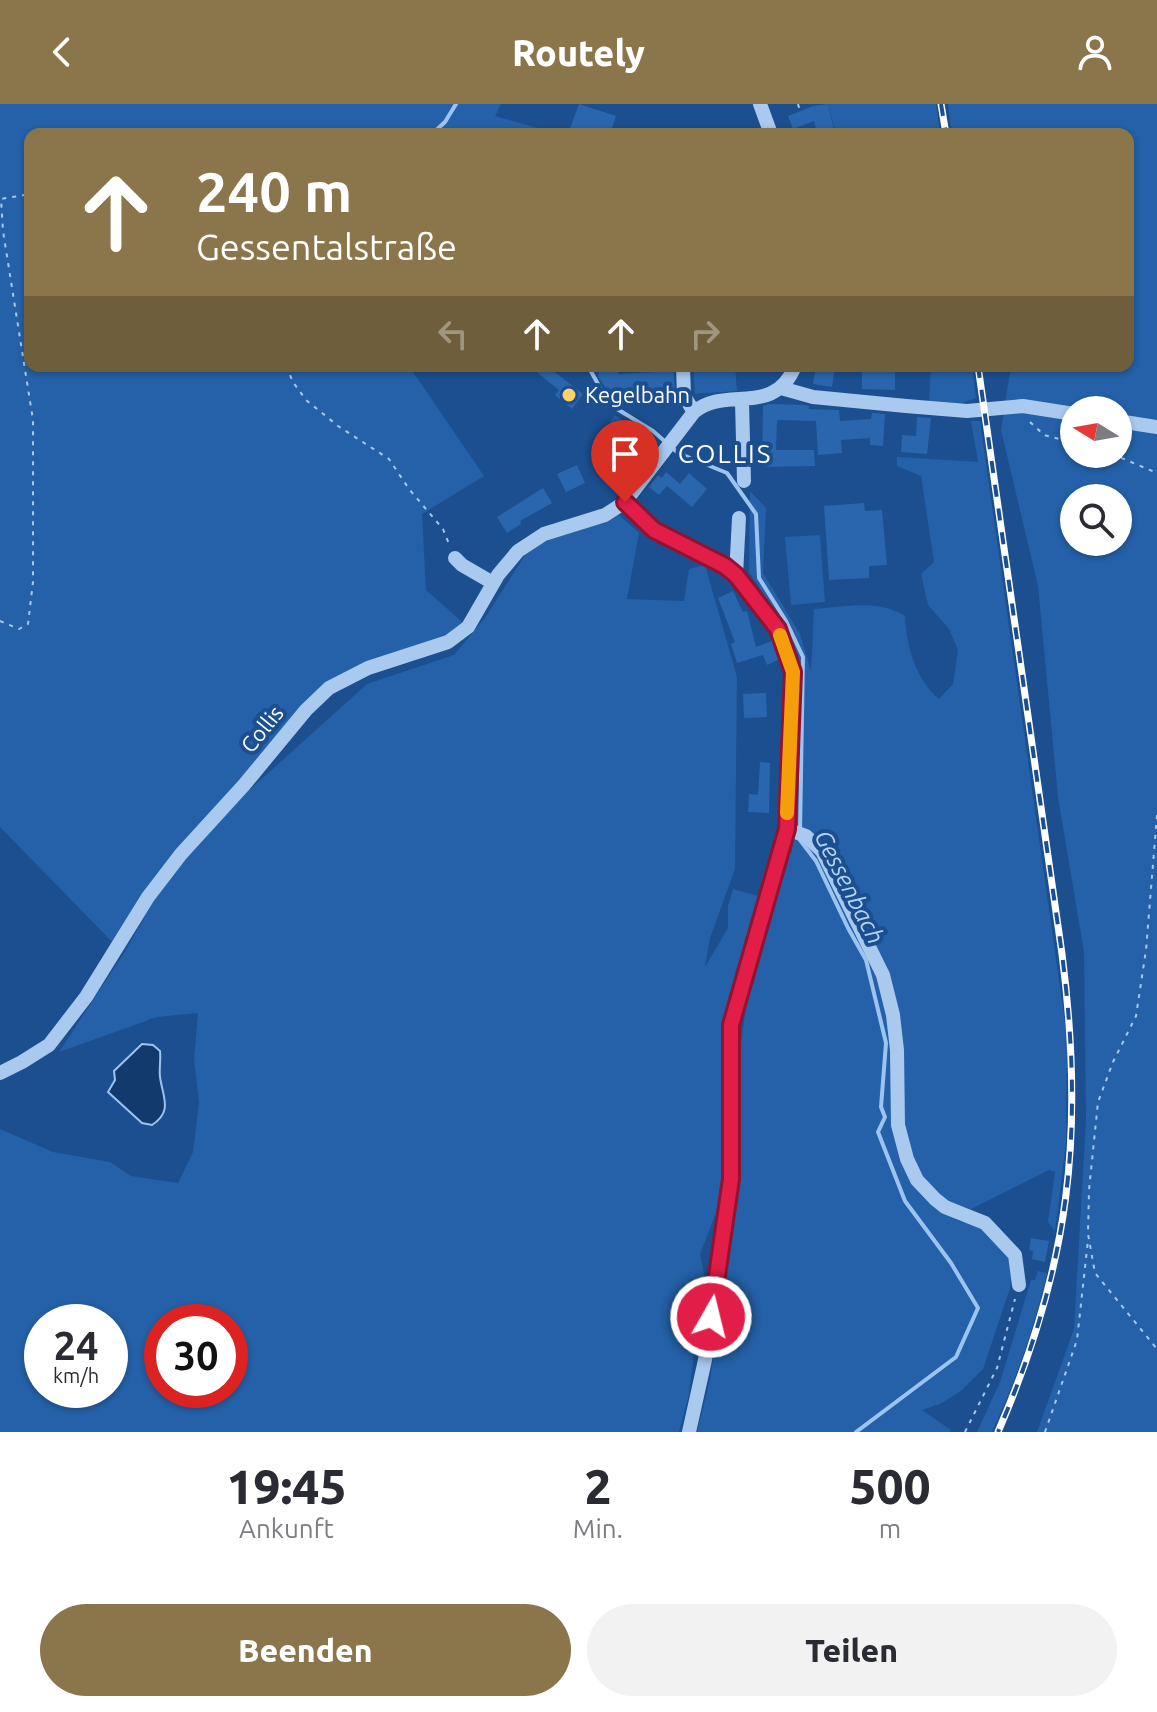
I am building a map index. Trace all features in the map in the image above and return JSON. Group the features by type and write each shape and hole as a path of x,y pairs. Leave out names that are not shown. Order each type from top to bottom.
{"street":[{"path":"760,104 769,128"},
{"path":"683,372 684,396 694,412 705,403 742,401 771,394 781,388 791,372"},
{"path":"781,388 813,397 906,406 967,411 1023,406 1060,412"},
{"path":"742,401 744,481"},
{"name":"Collis","path":"0,1073 49,1045 86,997 164,875 306,710 329,688 368,668 448,642 468,627 493,583 518,551 544,534 605,515 625,502 694,412"},
{"path":"1132,423 1157,427"},
{"path":"625,502 654,530 725,566 736,575 778,629 793,672 796,832 771,887 731,1025 731,1179 705,1360 689,1432"},
{"path":"736,575 739,518"},
{"path":"455,558 493,583"},
{"path":"796,832 822,851 883,975 893,1015 897,1050 898,1125 907,1159 917,1180 945,1207 985,1223 1015,1255 1019,1285"}],"path":[{"path":"798,104 800,111"},
{"path":"0,193 24,363"},
{"path":"1,199 24,195"},
{"path":"0,621 19,629 28,624 33,582 33,420 25,372"},
{"path":"289,372 306,400 338,426 389,459 409,489 443,529 455,558"},
{"path":"1023,406 1031,424 1044,435 1060,439"},
{"path":"1132,462 1157,473"},
{"path":"1045,1432 1077,1340 1098,1102 1113,1062 1136,1016 1146,950 1157,815"},
{"path":"1088,1234 1095,1273 1157,1349"},
{"path":"965,1432 997,1368 1019,1285"}],"shaded area":[{"path":"0,104 501,104 495,116 538,128 24,128 24,372 413,372 484,476 422,514 426,590 468,627 329,688 181,854 118,948 0,827"},
{"path":"828,104 936,104 939,128 834,128"},
{"path":"948,104 1157,104 1157,1432 1037,1432 1074,1329 1086,1119 1084,952 1058,797 1038,586 1001,430 1010,372 1134,372 1134,128 951,128"},
{"path":"693,372 735,372 737,391 695,394"},
{"path":"931,372 973,372 976,398 957,405 929,403"},
{"path":"615,415 653,442 629,473 605,451 603,432"},
{"path":"971,421 980,421 1067,1037 1066,1143 1055,1231 1048,1222 1055,1172 1049,1170 971,1209 943,1200 921,1179 901,1125 897,1013 828,853 795,826 799,670 790,635 749,572 750,491 766,508 763,573 800,634 811,671 814,609 861,605 884,607 905,616 918,672 939,699 953,684 958,650 949,629 928,605 921,574 934,562 921,476 897,466 897,457 978,462"},
{"path":"618,514 639,533 627,599 684,601 689,569 705,565 737,677 735,869 710,938 705,967 728,928 728,906 733,889 762,897 736,970 726,1025 721,1183 716,1213 700,1254 704,1273 689,1394 679,1432 0,1432 0,1129 53,1152 110,1162 131,1176 178,1183 193,1152 199,1102 194,1060 198,1013 157,1017 59,1052 124,953 154,900 187,857 246,793 367,684 454,655 485,618 525,555 547,538"},
{"path":"820,535 825,602 791,605 785,537"},
{"path":"794,838 817,853 876,965 888,1007 897,1142 944,1212 959,1221 984,1227 1004,1249 1012,1265 1010,1288 983,1369 961,1391 942,1403 922,1410 950,1432 697,1432 710,1379 738,1192 737,1073 748,991"},
{"path":"142,1044 153,1045 160,1051 165,1109 152,1125 142,1123 108,1092 115,1080 114,1071"},
{"path":"1038,1271 1047,1273 1017,1373 992,1432 977,1432 1000,1382 1031,1280 1035,1280"}],"building":[{"path":"579,104 616,116 612,128 570,128"},
{"path":"828,104 834,128 816,128 814,121 793,128 788,116"},
{"name":"Kegelbahn","path":"536,372 555,372 583,394 572,409 555,395 559,390"},
{"path":"599,372 673,372 676,405 659,406 658,391 608,392"},
{"path":"815,372 834,372 832,387 813,384"},
{"path":"862,372 895,372 895,390 862,389"},
{"path":"763,406 839,410 840,421 871,419 872,413 885,414 883,446 870,445 870,438 841,440 842,453 818,455 816,421 777,420 776,450 814,450 815,466 762,467"},
{"path":"917,417 931,418 927,454 901,452 902,435 916,436"},
{"path":"577,465 585,483 566,492 557,474"},
{"path":"666,472 680,484 689,473 707,489 692,507 667,486 659,495 649,487 658,475 662,478"},
{"path":"543,488 552,503 520,521 521,524 507,533 497,517"},
{"path":"864,503 865,511 882,510 887,565 869,566 869,578 829,580 824,506"},
{"path":"733,591 743,612 747,611 756,647 772,641 778,660 767,665 763,655 737,663 731,644 735,642 718,598"},
{"path":"766,693 767,717 744,718 743,694"},
{"path":"760,762 770,763 769,813 748,812 749,794 758,795"},
{"path":"1031,1238 1049,1241 1045,1262 1032,1259 1033,1251 1029,1250"}],"waterway":[{"name":"Gessenbach","path":"438,128 456,104"},
{"name":"Gessenbach","path":"591,372 609,404 653,431 678,453 727,473 756,514 759,578 786,621 803,657 800,832"},
{"name":"Gessenbach","path":"800,840 816,861 866,960 886,1043 881,1107 885,1117 878,1132 905,1201 951,1263 978,1308 956,1357 856,1432"}],"railway":[{"path":"941,104 945,128"},
{"path":"979,372 1062,954 1072,1081 1066,1198 1056,1255 1042,1312 998,1432"}],"slow traffic":[{"path":"780,635 793,672 787,813"}],"place":[{"name":"Kegelbahn","path":"569,395"}],"district":[{"name":"COLLIS","path":"725,454"}],"route":[{"path":"625,502 654,530 725,566 736,575 778,629 793,672 787,829 731,1025 731,1179 711,1317"}]}
